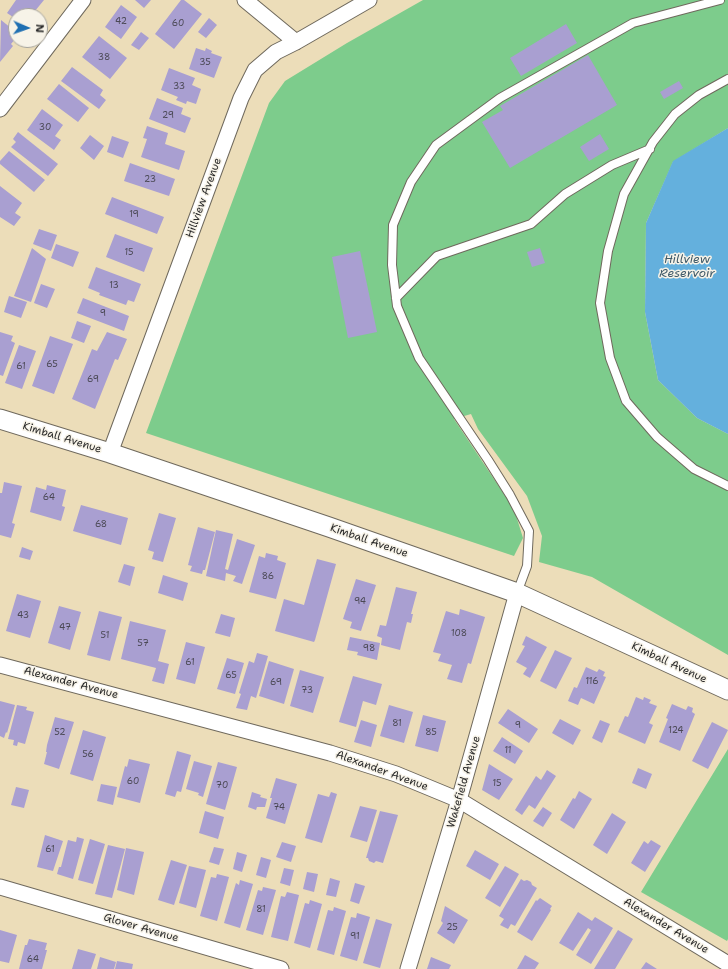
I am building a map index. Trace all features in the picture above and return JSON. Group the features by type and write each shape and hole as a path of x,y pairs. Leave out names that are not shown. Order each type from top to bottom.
{"street":[{"path":"0,109 83,0"},
{"path":"245,0 296,42"},
{"name":"Hillview Avenue","path":"110,453 241,98 255,70 276,52 370,0"},
{"name":"Kimball Avenue","path":"0,419 110,453 321,524 517,593 728,690"},
{"name":"Wakefield Avenue","path":"408,969 459,800 517,593"},
{"name":"Alexander Avenue","path":"0,665 330,753 396,774 459,800 728,964"},
{"name":"Glover Avenue","path":"0,887 281,969"}],"lane":[{"path":"517,593 527,566 529,531 510,495 418,358 397,306 392,266 393,225 411,182 436,145 500,98 633,24 720,0"},
{"path":"728,79 699,95 675,114 653,142 624,194 608,251 600,303 610,358 626,401 657,438 694,469 728,486"},
{"path":"396,298 437,256 531,224 566,194 612,165 650,149"}],"green space":[{"name":"Hillview Reservoir","path":"423,0 728,0 728,128 673,162 646,223 645,312 658,380 697,418 728,434 728,655 592,577 539,562 542,536 527,496 478,429 471,414 454,419 514,509 523,538 514,556 146,433 269,103 285,81 347,43"},
{"path":"728,749 728,939 727,941 641,892"}],"water":[{"name":"Hillview Reservoir","path":"728,128 728,434 697,418 658,380 645,312 646,223 673,161"}],"building":[{"path":"16,0 44,0 37,8 10,8"},
{"path":"135,0 151,0 144,8"},
{"path":"181,0 184,0 202,14 174,49 155,34"},
{"path":"121,5 137,17 121,39 105,27"},
{"path":"209,18 217,25 206,38 198,32"},
{"path":"1,20 8,26 8,48 11,48 0,62"},
{"path":"566,24 577,43 521,76 510,58"},
{"path":"141,32 149,38 139,50 131,45"},
{"path":"99,36 127,58 110,79 82,57"},
{"path":"196,48 205,51 206,48 212,51 211,53 222,57 214,78 189,69"},
{"path":"588,55 617,105 510,168 482,122 503,110 500,106"},
{"path":"72,67 103,90 100,95 106,100 99,109 61,81"},
{"path":"169,68 195,78 192,85 201,89 196,104 187,101 186,104 176,100 178,97 161,90"},
{"path":"679,81 683,88 664,99 660,92"},
{"path":"59,84 89,108 78,122 47,99"},
{"path":"157,98 183,108 181,114 191,118 185,133 149,119"},
{"path":"42,109 63,125 55,136 61,140 54,150 27,130"},
{"path":"147,126 168,133 165,144 185,151 179,170 141,157 147,139 143,138"},
{"path":"18,132 58,164 48,176 11,147 16,142 13,139"},
{"path":"600,134 609,149 589,161 580,147"},
{"path":"90,135 104,146 94,160 80,148"},
{"path":"112,136 129,142 123,158 107,152"},
{"path":"9,151 45,180 34,192 0,164 0,161"},
{"path":"130,163 175,179 169,196 124,181"},
{"path":"0,186 22,203 15,213 21,217 14,226 0,217"},
{"path":"112,197 164,217 157,234 105,214"},
{"path":"39,229 57,235 51,251 33,244"},
{"path":"115,234 153,248 144,272 106,257"},
{"path":"56,244 79,252 73,267 51,258"},
{"path":"32,248 46,259 31,302 14,296"},
{"path":"540,248 545,263 532,267 527,252"},
{"path":"360,251 377,332 348,338 332,257"},
{"path":"96,267 141,284 134,302 128,300 126,305 99,295 100,293 88,288"},
{"path":"41,284 55,289 47,308 34,303"},
{"path":"9,296 27,302 21,318 4,312"},
{"path":"83,298 129,316 124,331 77,313"},
{"path":"77,321 91,326 84,343 71,338"},
{"path":"0,332 13,336 11,341 15,343 3,376 0,375"},
{"path":"107,332 127,339 118,360 115,359 95,409 72,399 92,349 97,351"},
{"path":"50,336 73,344 54,394 32,386"},
{"path":"19,345 36,351 22,389 5,383"},
{"path":"4,482 22,486 12,523 15,524 11,538 0,535 0,493 2,493"},
{"path":"47,485 66,490 62,506 65,507 61,521 30,512 36,487 46,490"},
{"path":"81,505 128,518 121,545 73,531"},
{"path":"159,513 176,518 163,562 152,559 154,552 148,550"},
{"path":"198,527 215,532 205,570 203,570 202,574 190,571 192,566 188,565"},
{"path":"216,530 233,534 225,569 228,570 237,539 255,545 242,584 233,581 236,576 226,573 225,581 206,576"},
{"path":"22,547 33,551 30,560 19,557"},
{"path":"266,553 278,556 277,560 286,563 276,599 249,592 259,556 265,558"},
{"path":"317,559 336,564 314,642 275,631 284,599 304,605"},
{"path":"124,564 135,567 130,586 118,582"},
{"path":"163,575 188,583 183,601 158,593"},
{"path":"356,579 376,585 361,631 350,628 352,622 343,619"},
{"path":"396,587 417,592 411,614 413,614 411,623 407,622 400,650 381,645 382,638 377,636 380,625 386,626"},
{"path":"17,594 41,601 30,638 6,631"},
{"path":"59,606 81,612 70,650 48,643"},
{"path":"460,609 485,617 471,664 468,663 462,683 447,679 452,665 438,661 441,654 433,652 446,611 459,615"},
{"path":"99,611 122,617 110,661 87,655"},
{"path":"221,614 235,618 230,637 215,633"},
{"path":"130,621 166,630 158,661 169,664 164,684 152,681 156,668 121,659"},
{"path":"526,636 547,647 530,678 523,674 527,668 516,662 525,646 522,645"},
{"path":"350,637 380,643 377,660 357,655 358,652 347,650"},
{"path":"186,642 205,647 195,684 176,679"},
{"path":"555,650 572,658 556,689 540,681"},
{"path":"257,653 268,656 256,698 251,696 247,710 236,708 249,661 254,663"},
{"path":"227,658 244,663 235,694 217,689"},
{"path":"269,661 294,669 284,704 259,696"},
{"path":"586,667 597,672 599,669 605,672 603,676 606,677 594,704 581,698 578,705 568,701 574,687 577,688"},
{"path":"300,670 324,677 313,713 290,706"},
{"path":"353,676 382,684 376,705 363,701 356,727 339,722"},
{"path":"636,697 643,700 644,697 651,700 649,703 657,706 649,723 653,725 645,744 618,732 625,716 628,717"},
{"path":"0,701 15,705 7,733 6,732 4,738 0,736"},
{"path":"672,704 686,710 688,706 693,708 692,712 695,714 680,751 659,742"},
{"path":"17,705 27,707 26,710 34,712 25,744 18,742 17,746 13,745 14,740 8,739"},
{"path":"389,705 413,712 404,743 380,736"},
{"path":"508,709 538,729 529,743 498,723"},
{"path":"423,715 446,721 438,752 415,746"},
{"path":"55,717 74,722 59,769 44,764 47,745"},
{"path":"560,719 581,730 573,745 552,733"},
{"path":"361,720 377,725 371,747 354,742"},
{"path":"600,720 610,724 602,743 592,738"},
{"path":"712,722 728,730 708,769 692,761"},
{"path":"83,730 106,737 93,781 70,774"},
{"path":"502,737 523,751 515,764 493,751"},
{"path":"177,751 191,755 181,792 177,791 175,797 165,794"},
{"path":"129,759 150,764 140,803 117,797 125,766 127,767"},
{"path":"194,761 212,766 203,797 198,795 199,793 186,789"},
{"path":"218,762 237,767 225,810 206,804"},
{"path":"489,764 513,779 499,800 482,790"},
{"path":"638,768 652,774 646,789 632,783"},
{"path":"547,770 556,776 535,809 529,805 522,815 515,810 536,776 541,780"},
{"path":"276,778 297,784 285,824 266,818"},
{"path":"101,784 117,787 113,805 97,801"},
{"path":"16,787 29,790 24,808 11,805"},
{"path":"579,791 592,799 574,829 560,820"},
{"path":"252,792 267,799 265,807 257,807 256,810 248,807"},
{"path":"331,792 337,794 322,843 305,838 318,794 329,797"},
{"path":"360,806 377,810 367,842 350,837"},
{"path":"543,807 552,813 543,827 533,821"},
{"path":"205,811 224,817 218,839 199,833"},
{"path":"380,811 398,815 383,863 376,861 374,863 366,858"},
{"path":"612,813 626,822 607,854 593,845"},
{"path":"45,835 63,841 53,871 37,867"},
{"path":"77,837 84,839 73,879 57,874 59,867 61,867 68,840 76,842"},
{"path":"90,839 105,844 93,884 78,880"},
{"path":"651,840 661,846 645,872 631,863 644,841 648,844"},
{"path":"282,842 296,846 291,862 276,857"},
{"path":"108,845 125,849 112,898 95,894"},
{"path":"214,847 224,849 219,865 209,862"},
{"path":"126,848 144,852 134,895 117,890"},
{"path":"475,850 499,864 490,880 466,866"},
{"path":"237,852 247,855 242,872 233,869"},
{"path":"261,857 271,860 266,878 256,875"},
{"path":"171,860 187,865 174,905 158,900"},
{"path":"189,866 206,870 196,908 179,903"},
{"path":"505,866 519,874 500,907 485,898"},
{"path":"284,868 294,870 290,886 280,883"},
{"path":"307,872 318,874 314,892 303,889"},
{"path":"217,874 229,877 217,921 200,916 211,877 216,878"},
{"path":"330,878 340,881 336,897 326,895"},
{"path":"521,879 531,882 532,885 537,888 515,926 511,924 508,929 500,925 504,919 499,916"},
{"path":"240,880 253,884 240,928 224,923 236,883 239,885"},
{"path":"355,883 365,886 359,904 350,901"},
{"path":"263,887 276,890 263,935 246,930 258,890 262,891"},
{"path":"287,892 299,895 288,941 271,937 281,896 285,897"},
{"path":"540,898 552,906 532,941 517,932 536,900 537,901"},
{"path":"310,900 322,904 310,948 294,943 305,903 309,904"},
{"path":"445,906 468,920 454,944 437,933 443,923 441,921"},
{"path":"334,907 346,911 334,955 317,950 328,910 333,911"},
{"path":"578,912 592,921 595,917 613,928 591,964 576,955 591,930 588,928 573,951 559,943"},
{"path":"357,913 370,917 357,961 340,956 351,917 356,918"},
{"path":"376,919 392,924 380,968 363,963"},
{"path":"0,930 17,935 9,963 0,961"},
{"path":"618,930 633,939 615,969 594,969"},
{"path":"29,939 47,943 45,950 47,950 42,969 19,969 25,945 27,945"},
{"path":"78,949 96,954 91,969 72,969"},
{"path":"525,955 539,963 535,969 517,969"},
{"path":"100,957 116,962 114,969 97,969"},
{"path":"431,957 451,965 449,969 427,969"},
{"path":"117,961 133,964 132,969 115,969"},
{"path":"646,962 657,969 641,969"}]}
